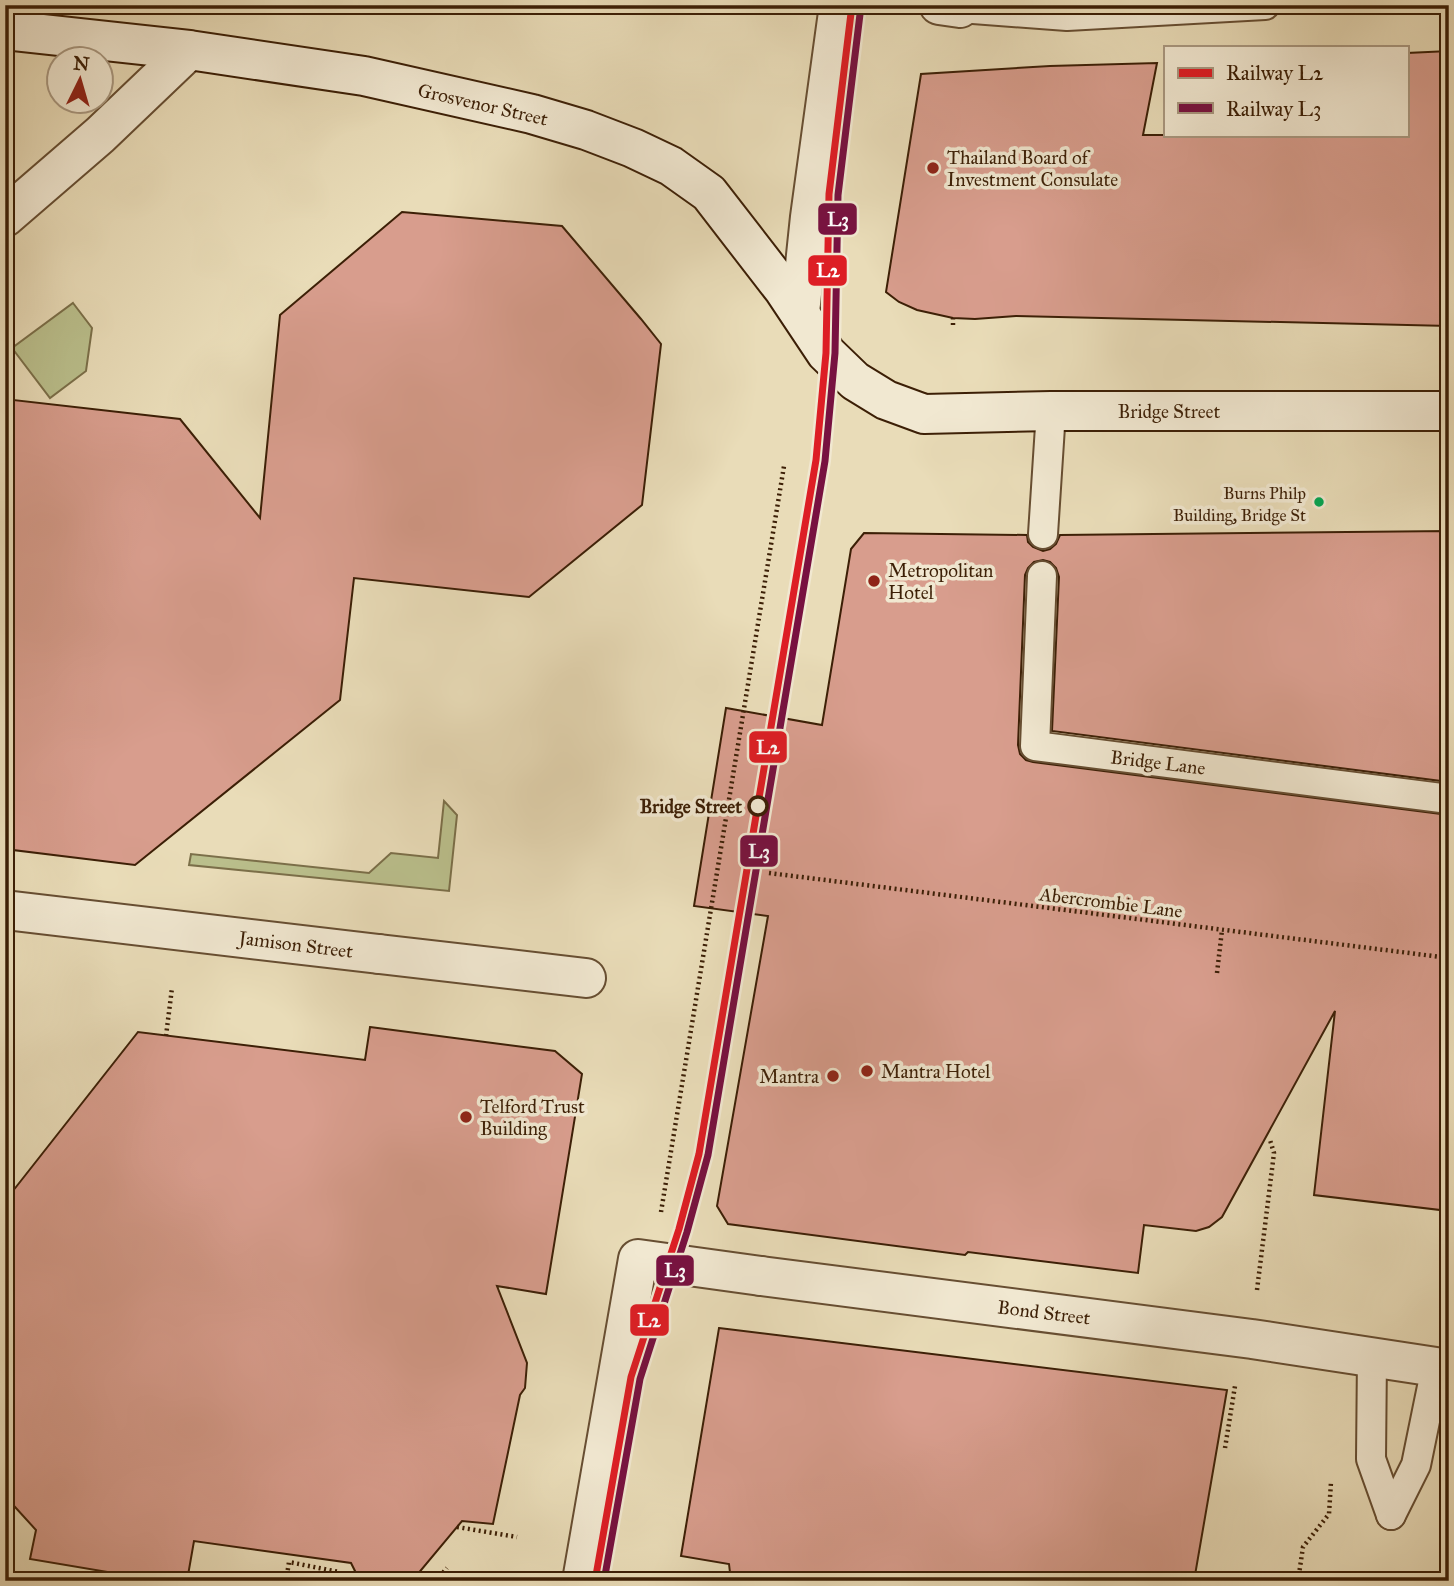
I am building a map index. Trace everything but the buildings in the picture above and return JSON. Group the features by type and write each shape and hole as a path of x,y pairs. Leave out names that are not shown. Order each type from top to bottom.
{"street":[{"path":"800,313 839,5"},
{"name":"Grosvenor Street","path":"5,30 189,50 364,76 532,114 633,148 671,166 709,193 784,290 826,353 855,381"},
{"path":"5,217 100,135 189,50"},
{"name":"Bridge Street","path":"855,381 886,400 924,414 1051,411 1449,411"},
{"name":"Jamison Street","path":"5,910 586,978"},
{"path":"582,1581 638,1259"},
{"name":"Bond Street","path":"638,1259 1252,1339 1443,1368"}],"lane":[{"path":"950,7 1068,16 1265,5"},
{"path":"1043,534 1051,411"},
{"name":"Bridge Lane","path":"1042,576 1035,746 1449,799"},
{"path":"1372,1356 1371,1460 1391,1515 1416,1465 1443,1368"}],"path":[{"path":"638,1259 659,1226 784,466"},
{"name":"Abercrombie Lane","path":"769,873 1449,958"},
{"path":"1217,973 1222,930"},
{"path":"166,1036 172,988"},
{"path":"1252,1339 1274,1153 1270,1140"},
{"path":"1225,1448 1235,1385"},
{"path":"1298,1581 1303,1547 1329,1514 1331,1481"},
{"path":"457,1527 517,1537"},
{"path":"286,1581 289,1562 338,1572 344,1581"},
{"path":"436,1581 447,1568"}],"green space":[{"path":"73,303 92,328 86,371 50,398 12,348"},
{"path":"444,801 457,815 449,891 189,865 191,854 369,873 391,853 438,858"}],"rail line":[{"name":"L2","path":"595,1581 631,1377 679,1229 699,1154 816,460 826,353 829,194 852,5"},
{"name":"L3","path":"604,1581 640,1379 687,1232 708,1155 825,461 835,353 838,195 861,6"}],"place":[{"name":"Thailand Board of Investment Consulate","path":"933,168"},
{"name":"Burns Philp Building, Bridge St","path":"1319,502"},
{"name":"Metropolitan Hotel","path":"874,581"},
{"name":"Bridge Street","path":"758,806"},
{"name":"Mantra Hotel","path":"867,1071"},
{"name":"Mantra","path":"833,1076"},
{"name":"Telford Trust Building","path":"466,1117"}]}
